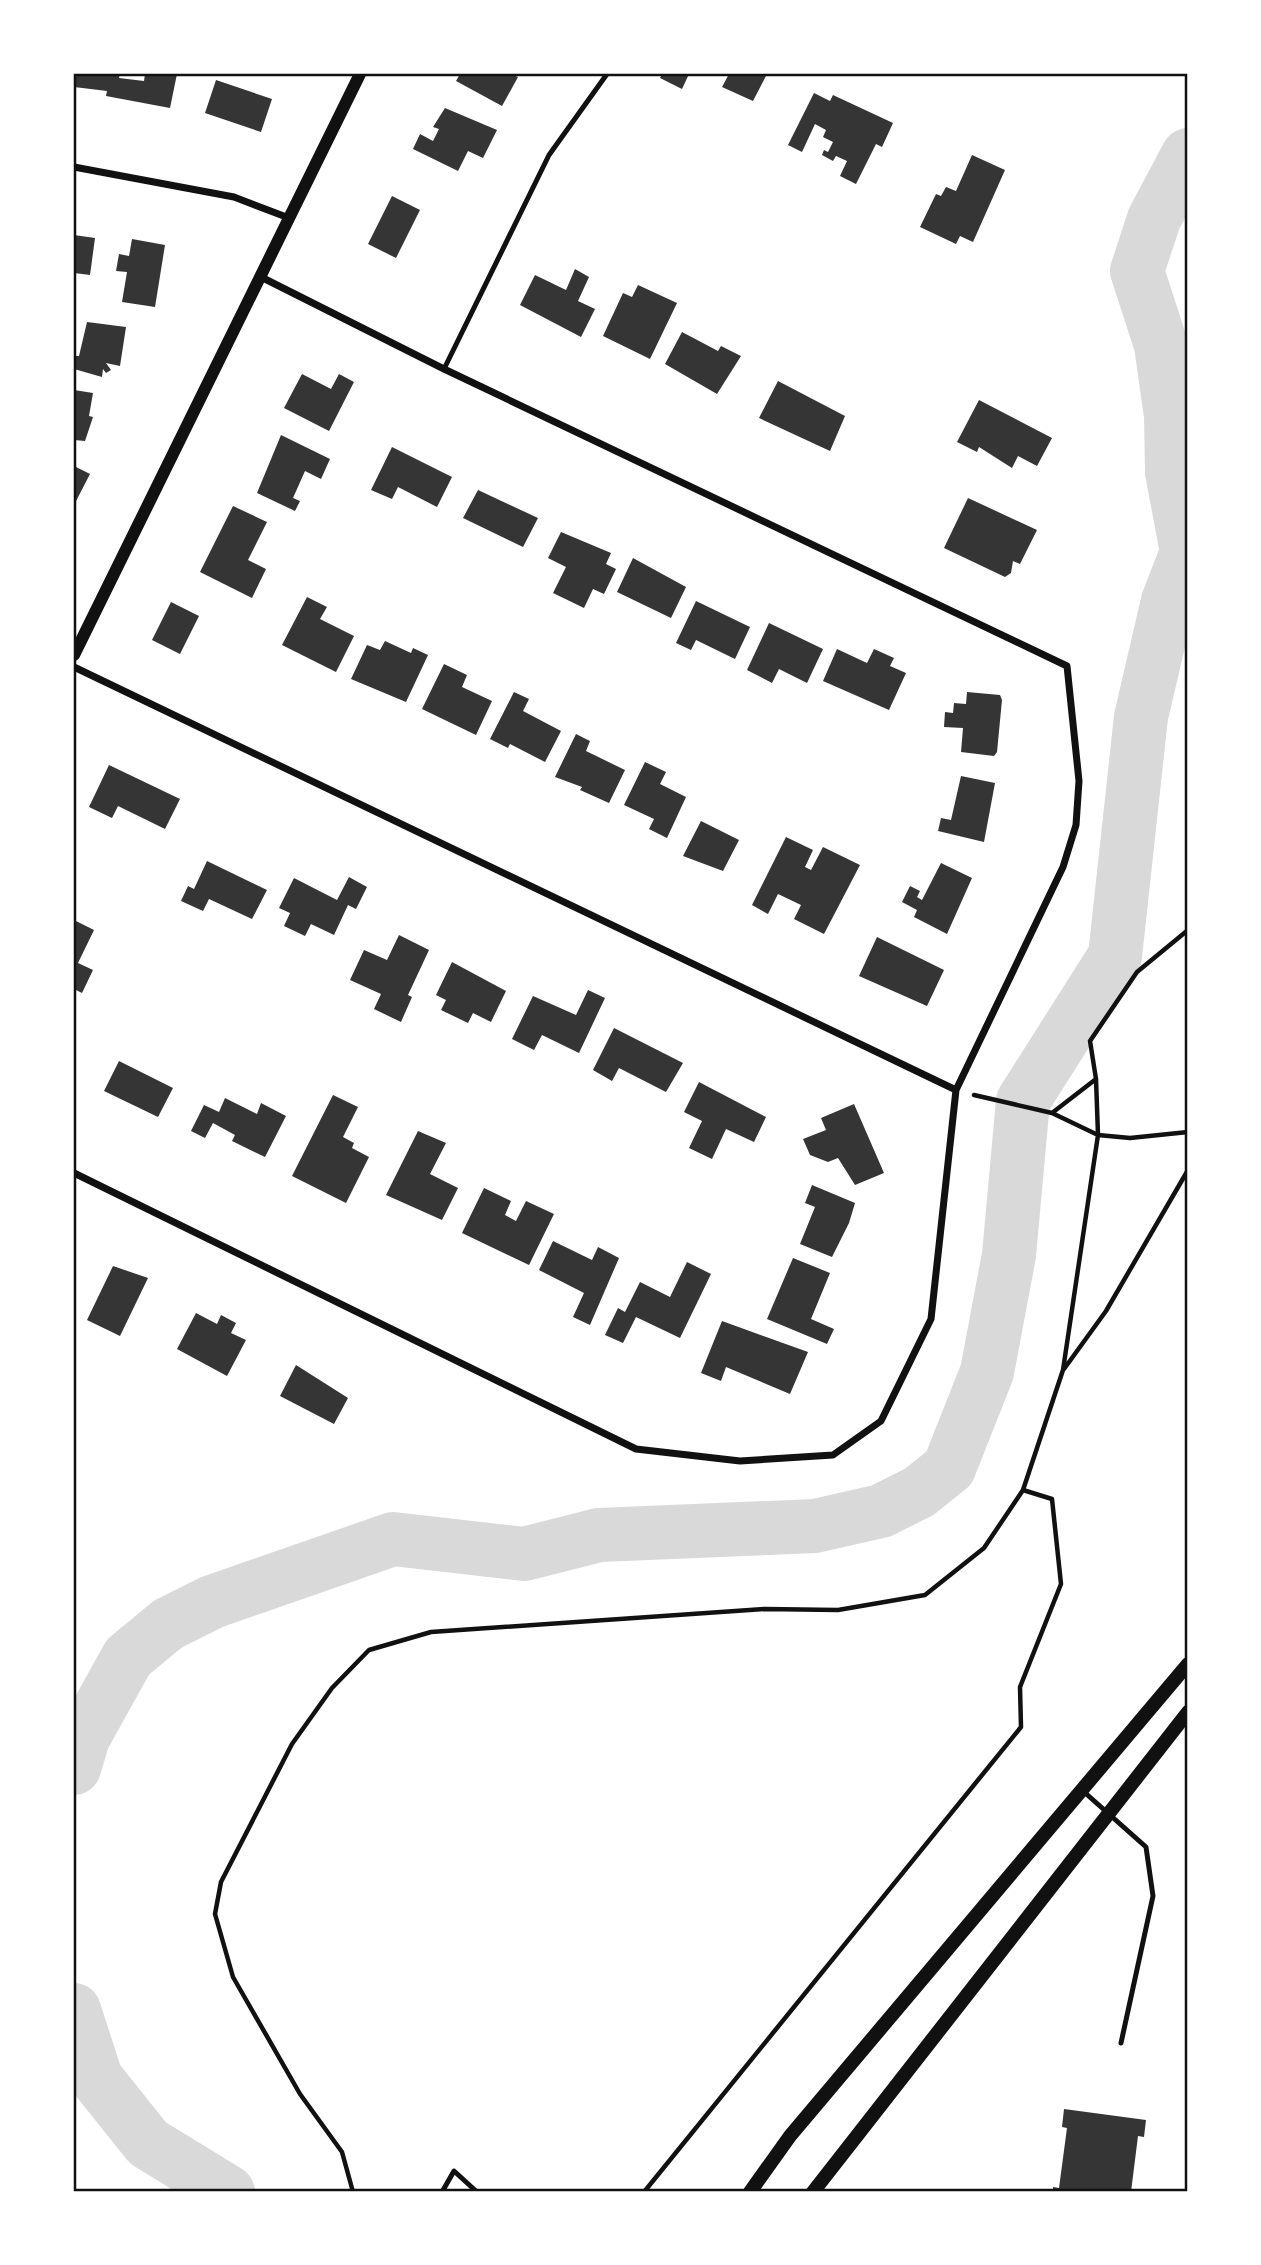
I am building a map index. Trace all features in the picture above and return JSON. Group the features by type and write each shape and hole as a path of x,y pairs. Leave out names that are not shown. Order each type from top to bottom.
{"main road":[{"path":"750,2192 790,2136 932,1972 1081,1789 1188,1664"},
{"path":"813,2192 1188,1712"}],"street":[{"path":"74,655 360,74"},
{"path":"74,167 234,197 289,218"},
{"path":"74,1173 636,1449 740,1461 833,1455 881,1420 931,1319 956,1090 1063,867 1076,825 1079,781 1068,666 444,369 261,277"},
{"path":"74,667 956,1090"}],"lane":[{"path":"444,369 549,155 607,74"},
{"path":"1081,1789 1146,1847 1153,1896 1121,2043"},
{"path":"442,2192 454,2171 477,2192"}],"path":[{"path":"353,2192 342,2152 300,2094 233,1977 215,1914 221,1882 292,1744 332,1688 369,1650 431,1632 764,1609 838,1611 925,1595 984,1548 1023,1490 1063,1370 1098,1135 1096,1079 1090,1041 1137,972 1188,930"},
{"path":"1052,1113 1096,1079"},
{"path":"956,1090 1052,1113 1098,1135 1130,1138 1188,1132"},
{"path":"1063,1370 1106,1311 1188,1170"},
{"path":"644,2192 1021,1727 1020,1687 1061,1584 1052,1499 1023,1490"}],"building":[{"path":"74,74 120,74 119,78 144,81 145,74 177,74 170,108 106,96 107,91 74,87"},
{"path":"460,74 511,74 518,77 502,106 456,81"},
{"path":"662,74 689,74 682,89 660,78"},
{"path":"729,74 767,74 753,101 722,87"},
{"path":"216,80 272,99 261,132 205,113"},
{"path":"814,93 830,101 833,95 893,123 882,147 876,144 856,184 840,176 847,161 836,156 833,161 822,155 824,150 828,152 833,142 823,137 826,130 815,124 802,152 788,145"},
{"path":"445,108 497,130 483,158 468,151 458,171 413,149 420,134 433,141 439,129 433,127"},
{"path":"972,155 1005,170 973,242 960,236 956,244 920,227 936,194 941,196 946,187 956,191"},
{"path":"392,196 420,210 396,258 368,244"},
{"path":"74,235 95,238 90,275 74,273"},
{"path":"132,239 165,245 155,307 122,302 127,272 116,271 119,254 129,256"},
{"path":"575,269 589,277 578,301 595,309 581,337 520,305 535,275 566,290"},
{"path":"638,285 677,303 650,359 603,336 623,293 632,297"},
{"path":"87,322 126,327 120,366 106,363 111,370 106,373 103,369 102,377 74,369 74,356 79,356"},
{"path":"682,332 718,351 721,346 741,356 717,394 665,364"},
{"path":"302,374 331,389 339,374 354,382 329,431 284,408"},
{"path":"778,381 845,416 830,451 759,418"},
{"path":"74,390 93,393 89,416 93,417 85,441 74,440"},
{"path":"979,400 1052,438 1037,466 1018,456 1012,468 979,447 977,452 957,442"},
{"path":"281,435 330,459 321,479 305,471 293,498 300,501 295,511 257,493"},
{"path":"392,447 452,477 437,507 398,487 392,499 371,490"},
{"path":"74,466 90,474 74,505"},
{"path":"478,490 538,518 523,547 463,518"},
{"path":"968,498 1037,530 1020,564 1013,561 1011,573 1005,577 944,548"},
{"path":"233,506 267,522 248,560 266,569 252,598 200,572"},
{"path":"561,532 611,553 606,564 616,569 604,594 593,589 584,608 553,593 566,567 548,558"},
{"path":"633,558 686,587 671,618 617,592"},
{"path":"307,597 327,607 320,619 354,636 336,672 282,645"},
{"path":"696,601 750,627 735,659 696,640 691,650 676,643"},
{"path":"171,602 199,616 180,654 152,640"},
{"path":"769,623 823,649 807,683 779,669 772,683 747,670"},
{"path":"385,641 411,653 413,648 428,655 406,702 351,679 367,645 380,650"},
{"path":"837,649 867,663 874,649 894,658 890,666 906,673 889,710 823,681"},
{"path":"444,664 467,675 462,687 492,701 476,735 422,709"},
{"path":"514,692 529,699 523,711 561,731 545,762 510,744 508,748 490,739"},
{"path":"967,692 1000,695 1002,700 997,752 994,756 961,752 963,728 944,727 945,712 953,713 954,703 966,704"},
{"path":"576,734 590,741 586,751 625,770 609,803 580,790 582,787 555,777"},
{"path":"645,762 666,772 660,784 686,797 667,838 649,829 654,819 624,805"},
{"path":"109,765 180,799 165,829 118,806 112,818 89,807"},
{"path":"961,776 995,783 984,842 938,831 941,818 951,820"},
{"path":"701,821 739,840 723,871 683,856"},
{"path":"786,837 813,850 805,867 811,870 823,847 860,865 824,934 794,919 801,905 778,894 768,914 752,905"},
{"path":"207,861 267,890 252,919 209,899 203,911 181,901 188,886 194,889"},
{"path":"941,863 972,878 947,934 914,917 917,910 902,902 910,886 920,891 917,897 922,900"},
{"path":"349,877 367,887 356,909 348,905 334,935 311,924 305,936 284,926 290,913 279,908 294,878 337,900"},
{"path":"74,920 94,930 78,963 93,970 82,993 74,989"},
{"path":"399,935 429,950 408,995 412,997 401,1022 374,1009 381,994 350,980 364,950 387,960"},
{"path":"877,937 944,970 927,1006 859,976"},
{"path":"452,962 506,991 491,1022 473,1013 468,1023 441,1010 446,1000 436,995"},
{"path":"588,990 605,998 579,1053 542,1035 534,1050 512,1039 533,996 576,1015"},
{"path":"614,1028 683,1063 666,1092 619,1068 612,1081 593,1070"},
{"path":"119,1061 173,1088 158,1117 104,1091"},
{"path":"699,1082 766,1117 754,1142 726,1129 712,1159 689,1148 702,1121 684,1112"},
{"path":"333,1095 358,1107 343,1137 354,1143 352,1148 369,1157 346,1203 292,1176"},
{"path":"225,1098 257,1114 261,1103 286,1116 265,1157 232,1141 235,1135 213,1123 205,1138 191,1131 204,1105 219,1112"},
{"path":"854,1104 884,1173 855,1185 838,1158 828,1162 810,1155 803,1139 826,1130 821,1118"},
{"path":"418,1131 446,1143 430,1174 458,1188 442,1220 386,1195"},
{"path":"812,1185 855,1203 849,1223 832,1257 800,1244 815,1207 805,1203"},
{"path":"484,1188 511,1201 505,1215 516,1221 526,1201 554,1214 529,1265 462,1233"},
{"path":"553,1241 592,1260 598,1247 619,1258 590,1325 573,1317 584,1293 539,1270"},
{"path":"793,1258 830,1273 811,1319 834,1329 827,1344 767,1319"},
{"path":"687,1262 711,1274 680,1338 636,1317 623,1343 605,1335 618,1308 625,1312 640,1282 670,1297"},
{"path":"113,1266 148,1278 120,1336 87,1320"},
{"path":"196,1313 217,1324 221,1315 236,1323 231,1333 246,1340 227,1376 177,1349"},
{"path":"722,1321 808,1352 790,1394 726,1367 721,1381 701,1373"},
{"path":"296,1365 348,1398 334,1424 280,1396"},
{"path":"1064,2109 1146,2120 1144,2137 1138,2136 1131,2192 1053,2192 1053,2187 1059,2188 1067,2128 1062,2127"}],"waterway":[{"path":"74,1768 83,1738 128,1657 168,1624 212,1602 393,1539 524,1554 599,1535 815,1526 881,1511 919,1492 949,1468 987,1372 1009,1255 1023,1101 1115,956 1141,717 1168,601 1187,552 1172,472 1171,416 1161,345 1137,271 1154,219 1188,155"},
{"path":"74,2010 96,2078 148,2143 228,2192"}]}
